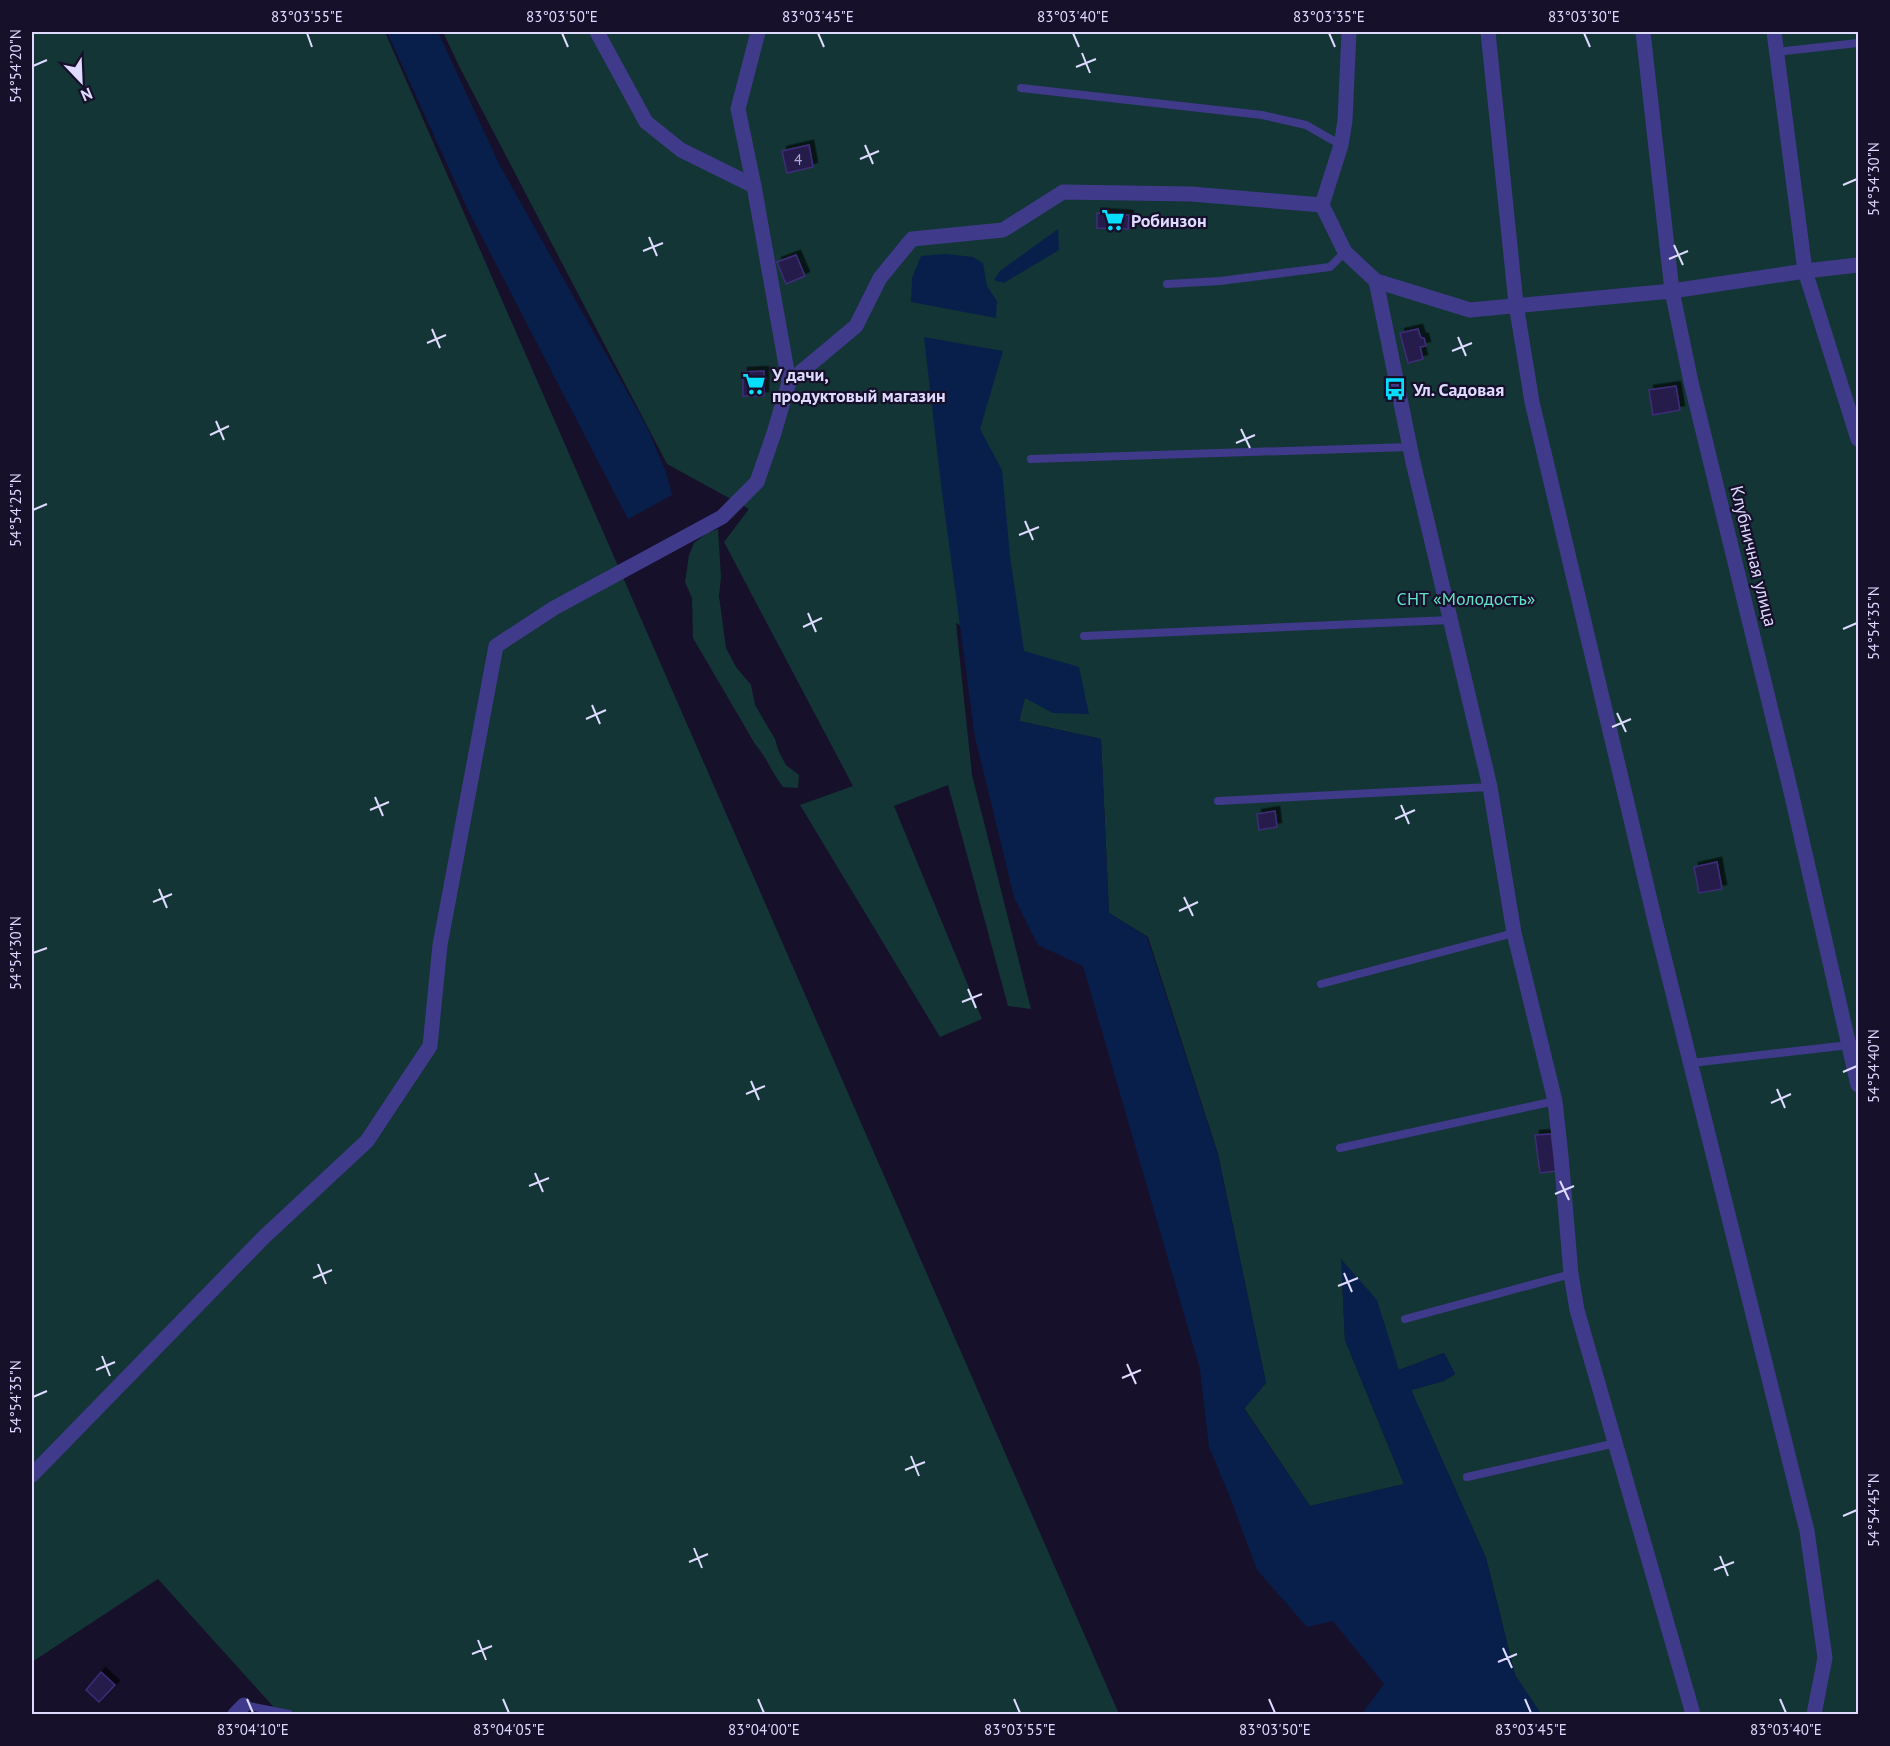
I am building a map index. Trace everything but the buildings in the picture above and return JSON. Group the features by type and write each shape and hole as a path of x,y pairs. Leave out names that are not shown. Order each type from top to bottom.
{"street":[{"path":"597,32 646,122 681,150 754,186"},
{"path":"1349,32 1345,121 1341,145 1322,206 1345,252 1376,281 1470,310 1672,291 1858,265"},
{"path":"1488,32 1516,304 1532,402 1655,921 1807,1531 1825,1659 1814,1714"},
{"name":"Клубничная улица","path":"1643,32 1672,291 1691,381 1853,1044 1858,1085"},
{"path":"1773,32 1804,271 1857,430"},
{"path":"32,1475 264,1237 367,1141 430,1046 440,945 496,646 554,608 722,517 757,482 789,382 738,109 756,33"},
{"path":"789,382 856,326 880,278 912,239 1002,230 1063,192 1191,194 1322,206"},
{"path":"1376,281 1410,447 1490,788 1514,933 1555,1101 1571,1274 1577,1310 1693,1714"}],"lane":[{"path":"1776,52 1858,43"},
{"path":"1022,88 1262,115 1306,125 1341,145"},
{"path":"1167,284 1220,281 1330,267 1345,252"},
{"path":"1031,459 1410,447"},
{"path":"1084,636 1450,620"},
{"path":"1218,801 1490,788"},
{"path":"1321,984 1514,933"},
{"path":"1691,1063 1853,1044"},
{"path":"1340,1148 1555,1101"},
{"path":"1406,1319 1571,1274"},
{"path":"1467,1477 1616,1443"},
{"path":"239,1710 289,1714"}],"green space":[{"path":"32,32 385,32 1119,1714 280,1714 158,1579 32,1662"},
{"name":"СНТ «Молодость»","path":"443,32 1858,32 1858,1714 1541,1714 1515,1675 1486,1558 1411,1390 1443,1381 1455,1374 1444,1353 1399,1370 1342,1277 1345,1340 1404,1484 1310,1506 1244,1408 1266,1383 1218,1154 1148,937 1109,913 1101,739 1019,721 1025,697 1053,713 1024,652 989,641 956,623 972,775 1031,1009 1008,1006 948,785 894,806 982,1019 940,1037 800,805 853,786 724,542 749,509 667,464"},
{"path":"718,529 721,577 719,596 726,648 736,667 751,685 755,705 775,739 786,765 799,775 798,788 783,787 779,782 693,638 692,598 685,582 689,555 694,543 707,533"}],"water":[{"path":"387,32 438,32 500,166 647,427 666,472 672,495 628,519 467,208"},
{"path":"1058,229 1059,250 1004,283 994,280 1000,271"},
{"path":"946,254 973,257 983,263 987,286 997,301 996,318 911,302 912,278 921,256"},
{"path":"924,337 1003,351 980,429 1002,470 1010,556 1024,651 1079,667 1089,714 1053,713 1025,698 1019,721 1101,739 1109,913 1147,937 1218,1155 1266,1383 1244,1409 1310,1506 1404,1484 1345,1340 1341,1259 1377,1300 1399,1370 1444,1353 1455,1374 1444,1381 1411,1390 1486,1558 1515,1675 1541,1714 1362,1714 1384,1684 1333,1621 1307,1627 1257,1570 1209,1447 1200,1369 1083,966 1038,945 1014,897 975,737 941,485"}],"place":[{"name":"Робинзон","path":"1113,220"},
{"name":"У дачи, продуктовый магазин","path":"754,384"},
{"name":"Ул. Садовая","path":"1395,389"}]}
